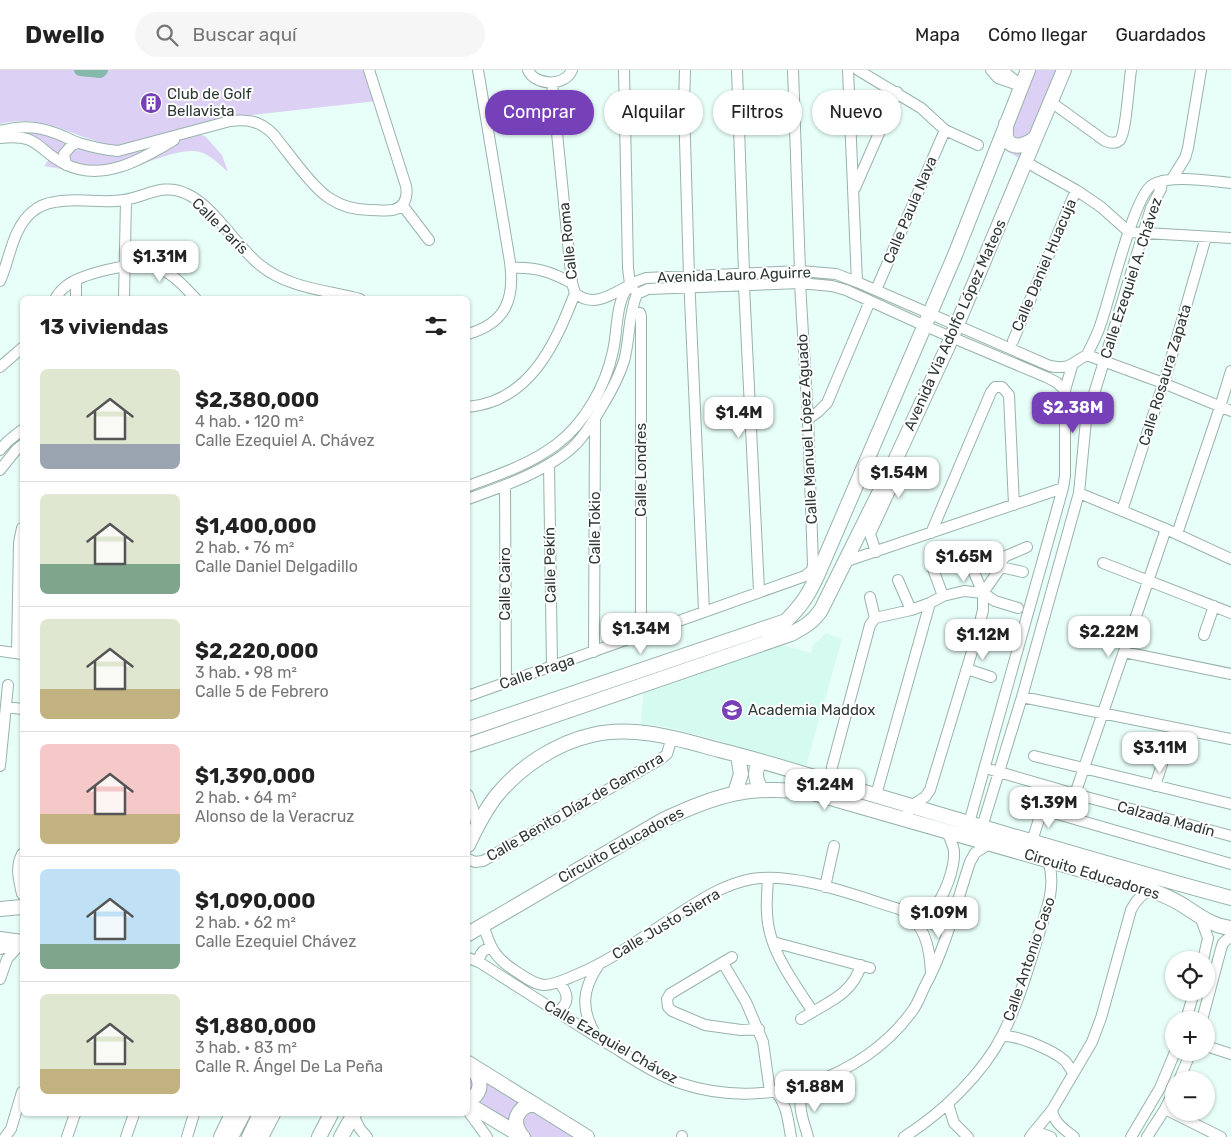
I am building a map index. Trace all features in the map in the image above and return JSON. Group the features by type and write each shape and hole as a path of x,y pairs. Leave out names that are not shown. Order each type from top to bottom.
{"main road":[{"name":"Avenida Via Adolfo López Mateos","path":"470,728 786,621 799,609 807,597 813,573 928,319 1028,70"},
{"name":"Avenida Via Adolfo López Mateos","path":"470,744 791,634 807,626 815,619 893,465 955,331 1061,74"},
{"path":"1006,123 1008,141 1024,145 1035,138"},
{"path":"470,840 476,826 498,794 531,763 568,744 592,735 649,732 760,761 1231,898"},
{"path":"735,793 741,774 738,755"},
{"path":"760,761 756,767 755,775 761,789"},
{"name":"Circuito Educadores","path":"470,933 663,820 696,804 735,793 761,789 789,789 813,793 1152,890 1184,906 1201,919 1212,924 1231,928"},
{"path":"1184,906 1185,894 1194,888"},
{"path":"0,909 20,906"},
{"path":"0,939 20,942"},
{"path":"470,1065 587,1137"},
{"path":"470,1067 478,1077 480,1088 475,1096 470,1097"},
{"path":"522,1136 516,1126 517,1114 521,1109 532,1104"},
{"path":"470,1105 522,1136"},
{"path":"221,1137 231,1116"},
{"path":"232,1137 242,1116"},
{"path":"248,1137 259,1116"},
{"path":"261,1137 272,1116"},
{"path":"319,1137 330,1116"},
{"path":"341,1137 353,1116"}],"street":[{"path":"0,131 24,126 37,127 50,130 77,143 104,150 118,151 230,121 243,119 254,121 265,126 273,134 319,190 330,199 360,210 394,210 402,206 406,199 406,186 369,70"},
{"path":"470,333 478,331 492,322 504,311 510,298 512,285 511,268 478,70"},
{"path":"528,70 530,75 538,80 552,82 563,81 570,75 572,70"},
{"path":"470,498 505,486 549,464 575,444 596,418 614,386 624,357 633,302 637,294 630,284 625,163 624,70"},
{"path":"685,70 684,106 689,276 704,611"},
{"path":"737,70 744,273"},
{"path":"793,70 800,271"},
{"path":"848,70 857,282"},
{"path":"858,70 893,90"},
{"path":"991,70 998,78 1021,86"},
{"path":"1002,70 1021,86"},
{"path":"1008,70 1021,86"},
{"path":"1051,102 1105,141 1115,143 1119,141 1124,130 1131,70"},
{"path":"1167,180 1185,158 1201,70"},
{"name":"Calle Roma","path":"470,407 497,401 514,391 529,378 540,364 557,335 575,293 572,283 552,82"},
{"path":"901,95 932,117 945,130 978,145"},
{"name":"Calle Paula Nava","path":"876,290 945,130"},
{"path":"0,138 23,137 34,141 66,165 84,170 99,171 119,168 148,155 190,131"},
{"path":"854,190 878,135"},
{"path":"66,165 64,154 72,145 77,143"},
{"path":"1026,162 1076,190 1101,207 1129,232 1231,238"},
{"path":"1167,180 1231,183"},
{"name":"Calle Ezequiel A. Chávez","path":"1087,354 1101,323 1129,232 1144,193 1152,185 1167,180"},
{"name":"Calle Ezequiel A. Chávez","path":"976,825 998,772 1022,697 1078,493 1086,420 1151,208 1167,180"},
{"name":"Calle París","path":"0,281 22,223 32,212 43,205 56,201 70,200 107,202 126,200 144,193 171,190 184,192 194,197 259,264 271,273 306,288 345,296"},
{"name":"Calle Daniel Huacuja","path":"1013,341 1076,190"},
{"path":"124,296 126,200"},
{"path":"402,206 429,240"},
{"name":"Calle Rosaura Zapata","path":"1122,511 1164,383 1206,237"},
{"path":"57,296 65,286 76,280 124,266 138,264 152,266 167,272 193,296"},
{"path":"511,268 540,269 554,273 572,283"},
{"name":"Avenida Lauro Aguirre","path":"575,293 580,298 587,300 602,300 630,284 646,278 800,271 836,274 876,290 928,319 1046,377 1066,390"},
{"path":"76,280 76,296"},
{"path":"470,485 498,475 547,451 568,435 580,421 603,382 612,358 620,302 630,284"},
{"name":"Avenida Lauro Aguirre","path":"637,294 648,289 800,284 832,286 928,319"},
{"name":"Calle Manuel López Aguado","path":"800,284 808,419 813,573"},
{"path":"744,286 759,591"},
{"path":"808,419 827,403 870,300"},
{"name":"Calle Londres","path":"632,312 640,313 641,316 640,635"},
{"name":"Avenida Lauro Aguirre","path":"955,331 1050,366 1060,368 1072,366"},
{"path":"0,367 20,350"},
{"path":"976,825 986,768 1063,488 1065,476 1066,390 1072,366 1087,354 1164,383 1231,412"},
{"path":"624,357 641,368"},
{"path":"1177,534 1231,371"},
{"path":"931,533 990,392 995,388 1002,387 1009,395 1014,505"},
{"name":"Calle Tokio","path":"590,405 596,418 594,652"},
{"path":"1066,416 1075,422 1086,420"},
{"path":"0,450 20,432"},
{"path":"0,470 20,447"},
{"name":"Calle Pekín","path":"549,464 552,666"},
{"path":"876,552 870,534 896,478 893,465"},
{"name":"Calle Cairo","path":"505,486 506,683"},
{"path":"844,562 1063,488"},
{"path":"1078,493 1177,534 1231,559"},
{"path":"1075,794 1147,580 1166,530"},
{"path":"0,651 20,653 20,537"},
{"path":"983,593 1001,566 1002,560 1006,556 1027,548"},
{"path":"905,820 911,806 925,797 930,790 977,635 983,610 983,593 969,562"},
{"path":"1103,563 1231,613"},
{"path":"1001,566 1023,572"},
{"path":"934,569 943,596"},
{"name":"Calle Praga","path":"470,695 813,573"},
{"path":"898,580 911,610"},
{"path":"833,783 832,767 870,625 875,618 911,610 943,596 964,591 983,593 995,601 1018,608"},
{"path":"870,597 875,618"},
{"path":"876,795 930,603"},
{"path":"1204,635 1214,606"},
{"path":"977,635 1006,645"},
{"path":"1124,652 1231,674"},
{"path":"967,669 991,677"},
{"path":"0,766 8,685"},
{"path":"1022,697 1231,740"},
{"path":"6,707 20,709"},
{"name":"Calle Benito Díaz de Gamorra","path":"470,860 475,862 483,861 660,760 667,754 672,738"},
{"path":"1155,786 1165,755"},
{"path":"1034,756 1231,804"},
{"name":"Calzada Madín","path":"986,768 1231,836"},
{"path":"470,798 476,826"},
{"path":"1026,805 1231,864"},
{"path":"1032,841 1042,810"},
{"path":"931,975 928,944 910,914 934,908 944,893 953,861 952,842 947,832"},
{"name":"Calle Ezequiel Chávez","path":"470,959 479,962 644,1065 682,1084 712,1092 743,1094 772,1092 806,1086 842,1071 870,1054 913,1009 941,954 970,862 975,853 989,844"},
{"path":"825,887 834,846"},
{"path":"20,858 18,862 20,882"},
{"name":"Calle Antonio Caso","path":"904,1137 918,1129 967,1085 1002,1036 1016,1006 1052,893 1052,870 1048,860"},
{"path":"768,878 768,921 772,942 812,1012"},
{"name":"Calle Justo Sierra","path":"483,924 491,948 503,962 529,980 544,985 559,982 598,966 703,898 728,887 751,880 785,879 825,887 910,914"},
{"path":"1031,1136 1052,1110 1092,1042 1101,1018 1131,910 1143,894 1152,890"},
{"path":"926,911 933,924 938,927 950,924"},
{"path":"1201,919 1208,938 1205,951"},
{"path":"1205,1011 1227,939 1208,938"},
{"path":"772,942 866,966 853,983 834,1001 801,1019"},
{"path":"0,950 20,943"},
{"path":"0,979 8,959 20,944"},
{"path":"479,962 483,951 491,948"},
{"path":"732,957 670,994 667,999 668,1006 672,1011 714,1027 741,1030 759,1029"},
{"path":"723,963 746,1002 759,1029 766,1053 772,1092 782,1098 791,1137"},
{"name":"Calle Justo Sierra","path":"596,1036 588,1023 585,993 590,978 598,966"},
{"path":"557,1012 564,1008 566,1002 565,991 559,982"},
{"path":"1002,1036 1019,1037 1062,1059 1073,1073"},
{"path":"1215,1049 1231,1054"},
{"path":"1131,1137 1160,1088 1171,1061"},
{"path":"806,1086 800,1095 800,1104 808,1137"},
{"path":"5,1137 11,1129 20,1099"},
{"path":"948,1104 954,1123 968,1137"},
{"path":"1052,1110 1053,1117 1057,1123 1074,1137"},
{"path":"1147,1137 1165,1110"},
{"path":"470,1114 487,1137"},
{"path":"67,1137 74,1116"},
{"path":"126,1137 133,1116"},
{"path":"187,1137 193,1116"},
{"path":"355,1116 360,1129 367,1137"},
{"path":"1190,1121 1221,1137"},
{"path":"1031,1136 1043,1134 1051,1137"}],"shaded area":[{"name":"Club de Golf Bellavista","path":"0,70 368,70 377,101 244,116 117,146 102,143 45,124 15,121 0,124"},
{"path":"1028,70 1064,70 1026,162 997,146"},
{"path":"21,127 104,152 191,133 205,136 222,155 228,172 208,155 190,151 166,156 104,175 44,166 53,154 6,130"},
{"name":"Academia Maddox","path":"826,633 842,639 806,766 773,757 772,760 726,747 727,743 679,730 654,725 641,725 643,694 782,645 811,653 814,642 818,642"},
{"path":"470,1067 591,1137 529,1137 470,1102"}],"waterway":[{"path":"80,70 100,72 102,70"}],"place":[{"name":"Club de Golf Bellavista","path":"151,103"},
{"name":"Academia Maddox","path":"732,710"}]}
